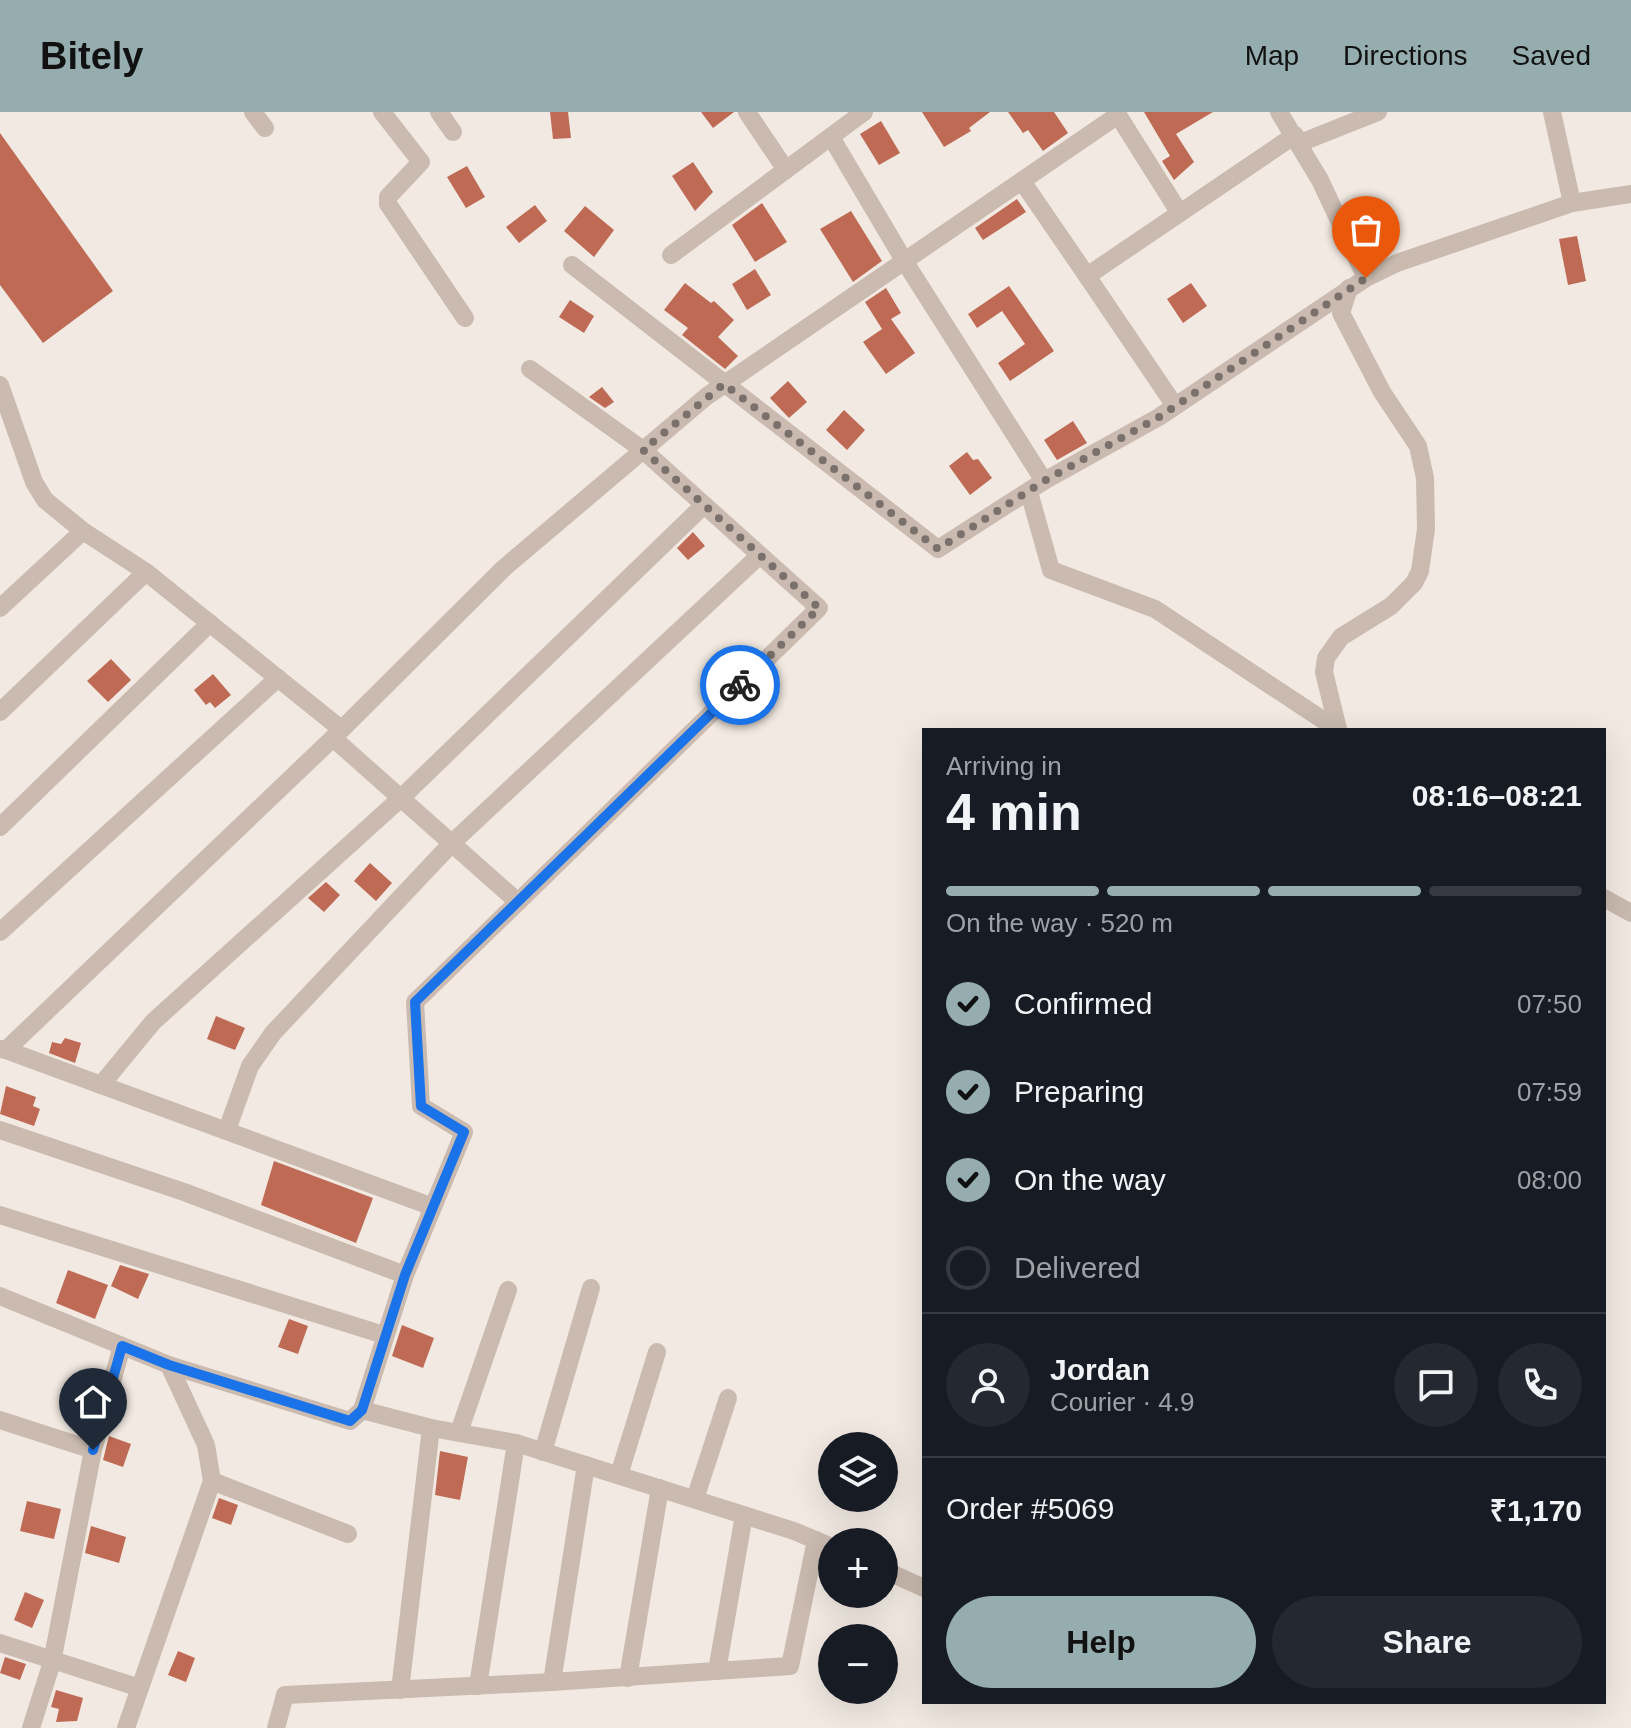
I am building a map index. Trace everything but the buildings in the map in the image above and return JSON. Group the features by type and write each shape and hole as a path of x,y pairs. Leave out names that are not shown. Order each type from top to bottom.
{"street":[{"path":"253,112 265,128"},
{"path":"382,112 421,162 388,197 388,204 465,318"},
{"path":"439,112 453,132"},
{"path":"747,112 786,170"},
{"path":"671,255 864,112"},
{"path":"1279,112 1298,139 1366,278"},
{"path":"1087,276 1179,212 1298,139 1378,112"},
{"path":"1552,112 1572,203"},
{"path":"433,1207 3,1049 337,733 504,568 724,384 1117,114 1179,212"},
{"path":"831,137 1037,486 1051,570 1155,609 1335,728"},
{"path":"1022,181 1175,406"},
{"path":"572,265 938,549 1037,486 1175,406 1366,278 1397,263 1572,203 1631,194"},
{"path":"1338,728 1324,672 1326,658 1341,637 1391,606 1414,583 1420,571 1426,529 1425,478 1420,451 1382,392 1340,311 1349,288"},
{"path":"0,1296 169,1365 350,1421 362,1410 405,1275 464,1132 421,1106 415,1002 819,608 643,450 530,369"},
{"path":"0,385 39,491 83,531 146,572 278,678 401,798 518,902"},
{"path":"101,1085 153,1022 401,798 704,505"},
{"path":"0,608 83,531"},
{"path":"227,1130 261,1048 452,843 760,555"},
{"path":"0,712 146,572"},
{"path":"0,827 210,623"},
{"path":"0,932 278,678"},
{"path":"1606,899 1631,913"},
{"path":"0,1130 184,1192 405,1275"},
{"path":"0,1215 384,1335"},
{"path":"543,1452 591,1288"},
{"path":"459,1432 508,1290"},
{"path":"31,1728 52,1662 93,1450 122,1346"},
{"path":"619,1475 657,1352"},
{"path":"126,1728 212,1481 206,1445 169,1365"},
{"path":"695,1499 728,1398"},
{"path":"362,1410 431,1428 516,1443 744,1515 818,1542"},
{"path":"0,1420 93,1450"},
{"path":"400,1690 431,1428"},
{"path":"478,1686 516,1443"},
{"path":"552,1682 586,1465"},
{"path":"212,1481 348,1534"},
{"path":"628,1678 660,1488"},
{"path":"717,1671 744,1515"},
{"path":"276,1728 285,1695 628,1678 790,1666 818,1566"},
{"path":"898,1576 922,1587"},
{"path":"0,1643 140,1688"}],"way so far":[{"path":"740,685 819,608 643,450 724,384 938,549 1044,481 1159,417 1366,278"}],"route":[{"path":"93,1450 122,1346 169,1365 350,1421 362,1410 405,1275 464,1132 421,1106 415,1002 740,685"}]}
